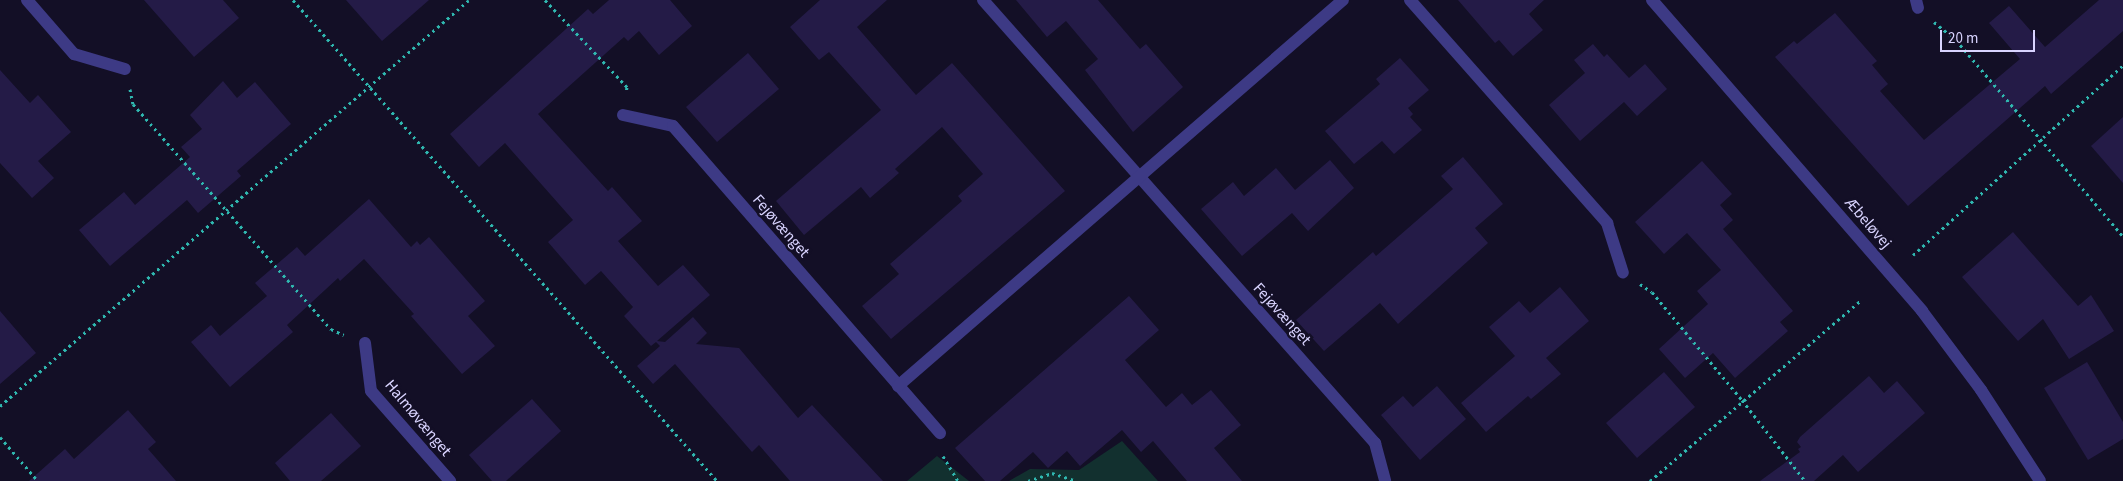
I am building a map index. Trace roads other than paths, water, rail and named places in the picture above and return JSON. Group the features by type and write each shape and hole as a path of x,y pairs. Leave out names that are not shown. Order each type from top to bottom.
{"street":[{"path":"27,0 74,54 125,69"},
{"name":"Fejøvænget","path":"983,0 1140,175 1375,443 1385,481"},
{"path":"898,386 1343,0"},
{"path":"1410,0 1607,224 1623,273"},
{"name":"Æbeløvej","path":"1652,0 1922,311 1981,390 2040,481"},
{"name":"Fejøvænget","path":"623,115 673,126 940,433"},
{"name":"Halmøvænget","path":"365,343 371,391 450,481"}]}
